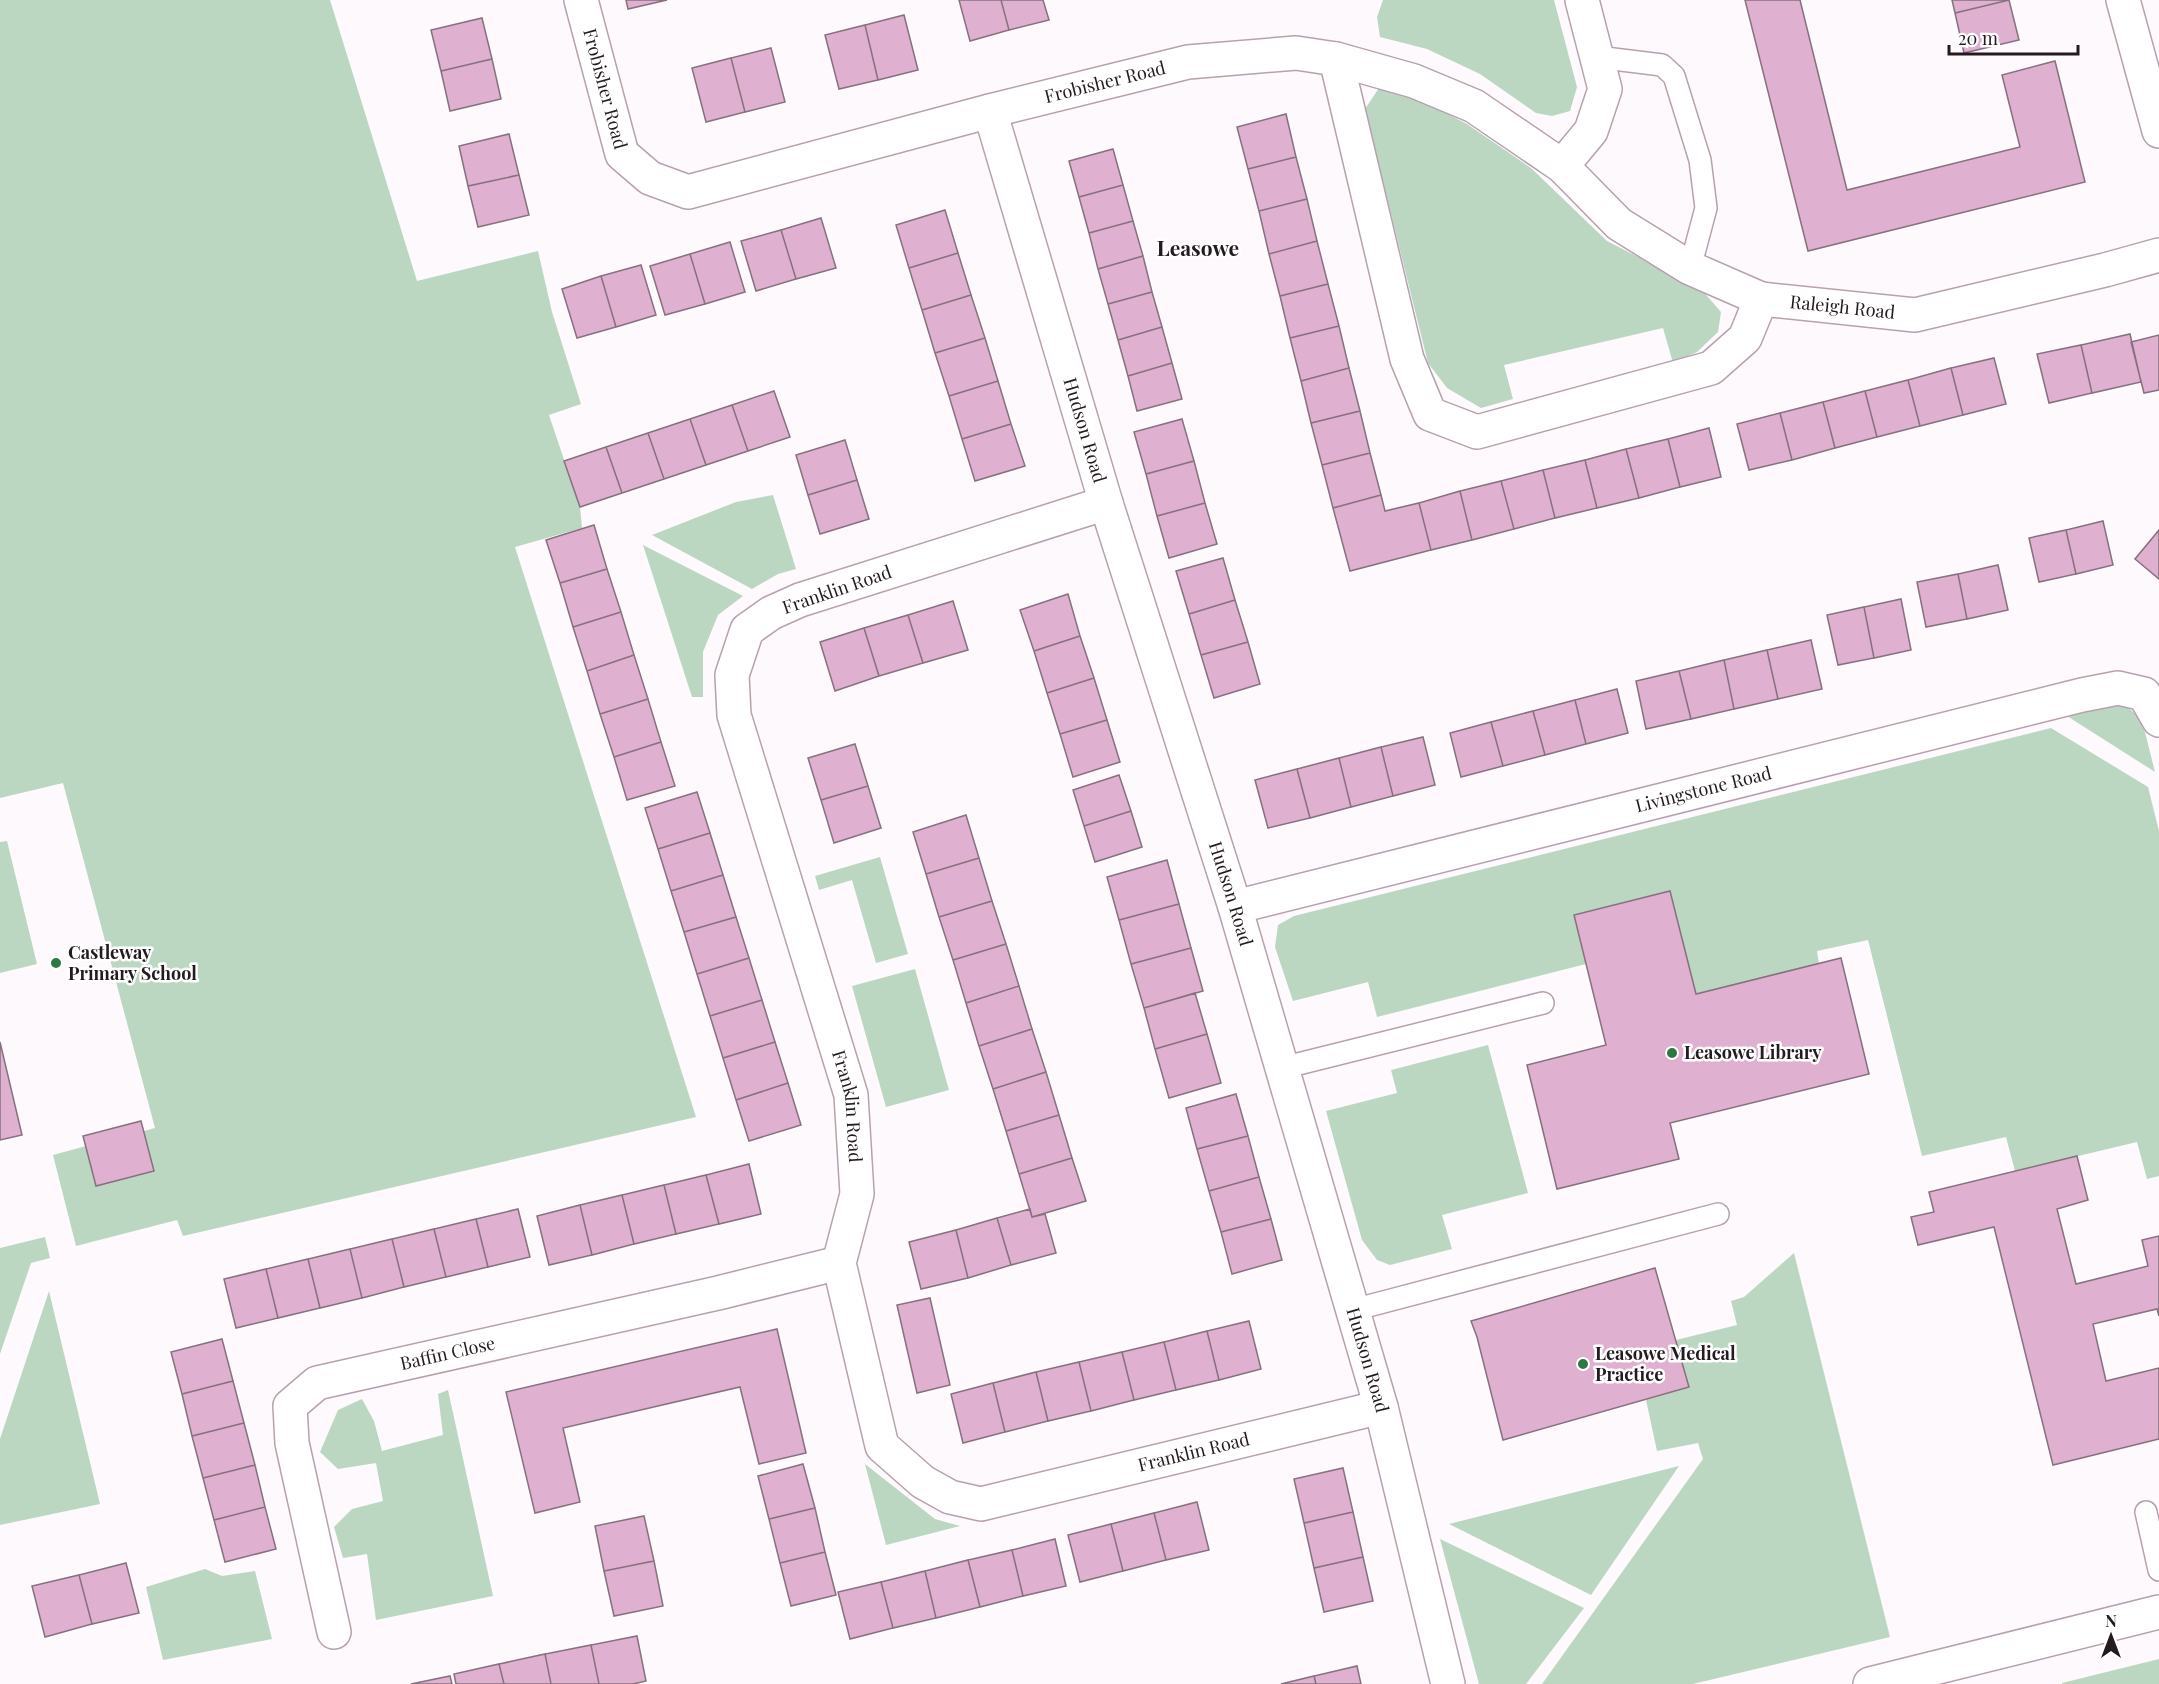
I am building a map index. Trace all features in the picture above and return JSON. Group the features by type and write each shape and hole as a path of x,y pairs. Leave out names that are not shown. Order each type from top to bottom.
{"street":[{"name":"Frobisher Road","path":"581,0 622,154 650,178 688,192 990,111 1188,62 1296,53 1336,59 1414,81 1474,106 1562,166"},
{"path":"1562,166 1591,131 1605,89 1582,0"},
{"path":"2123,0 2159,131"},
{"path":"1336,59 1407,359 1430,414 1477,432 1711,368 1744,338 1761,299"},
{"name":"Hudson Road","path":"990,111 1106,502 1235,907 1353,1310 1381,1407 1448,1684"},
{"name":"Raleigh Road","path":"1562,166 1619,224 1690,268 1761,299 1915,315 2159,255"},
{"name":"Franklin Road","path":"1106,502 800,600 771,613 747,630 732,675 734,715 851,1095 857,1194 839,1263 882,1446 923,1482 950,1497 981,1504 1381,1407"},
{"name":"Livingstone Road","path":"1235,907 2118,688 2144,694 2159,720"},
{"name":"Baffin Close","path":"334,1632 292,1443 290,1406 317,1383 839,1263"},
{"path":"1870,1684 2159,1612"}],"lane":[{"path":"1597,57 1662,66 1674,76 1700,159 1706,208 1690,268"},
{"path":"1282,1068 1544,1003"},
{"path":"1353,1310 1718,1214"},
{"path":"2146,1512 2159,1570"}],"green space":[{"path":"0,0 330,0 417,281 538,251 552,312 581,404 549,415 580,507 582,528 515,547 696,1117 183,1236 177,1220 76,1246 53,1155 86,1146 96,1186 154,1171 144,1131 155,1128 63,783 0,798"},
{"path":"1383,0 1554,0 1577,87 1570,111 1552,116 1536,113 1480,74 1427,49 1380,37 1377,17"},
{"path":"1379,88 1417,98 1467,124 1531,168 1607,241 1701,289 1721,312 1718,332 1697,352 1673,363 1663,328 1504,365 1513,399 1481,408 1447,388 1428,363 1365,109"},
{"path":"773,495 796,569 778,574 752,589 652,535 736,502"},
{"path":"643,545 743,596 718,615 703,652 703,697 692,697"},
{"path":"2123,703 2138,716 2145,732 2155,772 2067,716 2102,705"},
{"path":"2051,728 2148,787 2159,831 2159,1176 2147,1179 2137,1142 2015,1171 2006,1137 1922,1156 1868,940 1817,951 1819,964 1696,994 1670,891 1574,915 1586,964 1377,1017 1368,982 1293,1001 1275,947 1278,925 1294,916"},
{"path":"7,841 37,964 0,973 0,842"},
{"path":"880,857 908,954 876,963 852,880 819,890 815,876"},
{"path":"915,969 949,1090 886,1107 852,986"},
{"path":"1488,1045 1528,1193 1442,1215 1452,1249 1390,1265 1377,1260 1362,1240 1326,1111 1397,1093 1391,1070"},
{"path":"45,1237 50,1258 31,1263 0,1354 0,1248"},
{"path":"1794,1253 1890,1637 1693,1684 1542,1684 1703,1459 1698,1443 1657,1451 1646,1400 1689,1387 1676,1340 1737,1325 1731,1301 1744,1297"},
{"path":"49,1291 100,1504 0,1525 0,1439"},
{"path":"448,1390 493,1596 376,1620 367,1554 343,1558 334,1527 352,1509 383,1501 376,1463 338,1469 320,1452 338,1410 362,1399 374,1421 382,1451 443,1435 438,1394"},
{"path":"865,1464 935,1519 960,1526 886,1545"},
{"path":"1679,1466 1591,1595 1449,1524"},
{"path":"1440,1539 1584,1608 1526,1684 1479,1684"},
{"path":"205,1569 222,1576 255,1571 272,1639 163,1660 146,1587"},
{"path":"2159,1659 2159,1684 2062,1684 2062,1683"}],"building":[{"path":"626,0 667,0 628,9"},
{"path":"959,0 1001,0 1009,30 970,41"},
{"path":"1001,0 1043,0 1049,20 1009,30"},
{"path":"1745,0 1800,0 1847,190 2020,147 2002,75 2055,61 2085,182 1808,251"},
{"path":"1952,0 2009,0 1955,13"},
{"path":"2009,0 2019,40 1964,53 1955,13"},
{"path":"904,15 918,70 878,80 865,25"},
{"path":"482,18 492,59 441,71 431,30"},
{"path":"865,25 878,80 839,89 825,35"},
{"path":"771,48 785,102 745,112 731,58"},
{"path":"731,58 745,112 706,122 692,68"},
{"path":"492,59 501,99 450,111 441,71"},
{"path":"1286,114 1296,157 1248,169 1237,127"},
{"path":"509,134 519,175 468,186 459,146"},
{"path":"1113,149 1123,185 1079,197 1069,161"},
{"path":"1296,157 1307,199 1259,211 1248,169"},
{"path":"519,175 529,215 478,227 468,186"},
{"path":"1123,185 1133,221 1089,233 1079,197"},
{"path":"1307,199 1317,241 1269,254 1259,211"},
{"path":"945,210 958,253 909,268 896,225"},
{"path":"821,218 836,268 796,279 781,230"},
{"path":"1133,221 1143,256 1098,269 1089,233"},
{"path":"781,230 796,279 756,291 741,241"},
{"path":"1317,241 1328,284 1280,296 1269,254"},
{"path":"730,242 745,292 705,304 690,254"},
{"path":"958,253 971,295 922,310 909,268"},
{"path":"690,254 705,304 665,315 650,266"},
{"path":"1143,256 1152,292 1108,304 1098,269"},
{"path":"641,265 656,315 616,327 601,276"},
{"path":"601,276 616,327 577,338 562,289"},
{"path":"1328,284 1339,326 1290,338 1280,296"},
{"path":"1152,292 1162,327 1118,340 1108,304"},
{"path":"971,295 985,338 935,353 922,310"},
{"path":"1339,326 1349,368 1301,381 1290,338"},
{"path":"1162,327 1172,363 1128,376 1118,340"},
{"path":"2130,334 2141,382 2092,393 2081,345"},
{"path":"2159,335 2159,390 2144,393 2131,342"},
{"path":"985,338 998,381 949,396 935,353"},
{"path":"2081,345 2092,393 2049,403 2037,354"},
{"path":"1994,358 2006,404 1963,415 1951,368"},
{"path":"1172,363 1182,399 1137,411 1128,376"},
{"path":"1349,368 1360,411 1311,423 1301,381"},
{"path":"1951,368 1963,415 1920,426 1908,380"},
{"path":"1908,380 1920,426 1877,437 1865,391"},
{"path":"998,381 1011,424 962,439 949,396"},
{"path":"774,391 790,437 748,451 732,405"},
{"path":"1865,391 1877,437 1835,448 1823,402"},
{"path":"1823,402 1835,448 1792,460 1780,413"},
{"path":"732,405 748,451 706,465 690,419"},
{"path":"1360,411 1370,453 1322,465 1311,423"},
{"path":"1780,413 1792,460 1749,470 1737,424"},
{"path":"690,419 706,465 664,479 648,433"},
{"path":"1182,419 1194,461 1146,474 1134,432"},
{"path":"1011,424 1025,466 975,481 962,439"},
{"path":"1709,428 1721,477 1680,487 1668,439"},
{"path":"648,433 664,479 622,493 606,447"},
{"path":"1668,439 1680,487 1639,498 1626,449"},
{"path":"845,440 857,480 808,495 796,455"},
{"path":"606,447 622,493 580,507 564,461"},
{"path":"1626,449 1639,498 1597,508 1585,460"},
{"path":"1370,453 1381,495 1333,508 1322,465"},
{"path":"1585,460 1597,508 1555,518 1543,470"},
{"path":"1194,461 1205,503 1157,516 1146,474"},
{"path":"1543,470 1555,518 1514,529 1501,481"},
{"path":"857,480 869,519 820,534 808,495"},
{"path":"1501,481 1514,529 1472,540 1460,491"},
{"path":"1460,491 1472,540 1431,550 1419,503"},
{"path":"1381,495 1385,511 1419,503 1431,550 1350,571 1333,508"},
{"path":"1205,503 1217,544 1169,558 1157,516"},
{"path":"2103,521 2113,565 2076,574 2066,530"},
{"path":"594,525 607,569 560,583 546,540"},
{"path":"2066,530 2076,574 2039,582 2029,538"},
{"path":"2159,530 2159,579 2135,559"},
{"path":"1223,558 1235,600 1189,614 1176,571"},
{"path":"1998,565 2008,610 1967,619 1958,574"},
{"path":"607,569 621,612 573,627 560,583"},
{"path":"1958,574 1967,619 1926,627 1917,582"},
{"path":"1068,594 1080,636 1034,651 1020,610"},
{"path":"1901,599 1911,650 1874,658 1864,607"},
{"path":"1235,600 1248,642 1201,655 1189,614"},
{"path":"953,601 968,650 923,663 908,615"},
{"path":"1864,607 1874,658 1838,665 1827,615"},
{"path":"621,612 634,655 587,671 573,627"},
{"path":"908,615 923,663 879,676 864,628"},
{"path":"864,628 879,676 835,691 820,642"},
{"path":"1080,636 1094,678 1047,693 1034,651"},
{"path":"1811,640 1822,689 1778,699 1767,650"},
{"path":"1248,642 1260,684 1214,698 1201,655"},
{"path":"1767,650 1778,699 1734,709 1724,660"},
{"path":"634,655 648,699 600,714 587,671"},
{"path":"1724,660 1734,709 1691,719 1679,671"},
{"path":"1679,671 1691,719 1646,729 1636,681"},
{"path":"1094,678 1107,720 1060,734 1047,693"},
{"path":"1617,689 1628,733 1586,744 1575,700"},
{"path":"648,699 661,742 614,757 600,714"},
{"path":"1575,700 1586,744 1545,755 1533,711"},
{"path":"1533,711 1545,755 1503,766 1491,722"},
{"path":"1107,720 1120,762 1073,777 1060,734"},
{"path":"1491,722 1503,766 1461,777 1450,733"},
{"path":"1423,737 1435,785 1393,796 1381,747"},
{"path":"661,742 675,786 627,800 614,757"},
{"path":"855,744 868,786 821,800 808,758"},
{"path":"1381,747 1393,796 1351,807 1339,758"},
{"path":"1339,758 1351,807 1310,818 1297,769"},
{"path":"1297,769 1310,818 1268,828 1255,780"},
{"path":"1119,775 1131,811 1084,826 1073,790"},
{"path":"868,786 881,828 834,843 821,800"},
{"path":"697,792 710,833 658,849 645,808"},
{"path":"1131,811 1142,847 1095,862 1084,826"},
{"path":"966,815 979,858 926,874 913,832"},
{"path":"710,833 723,875 671,891 658,849"},
{"path":"979,858 992,901 939,917 926,874"},
{"path":"1167,860 1179,904 1119,920 1107,877"},
{"path":"723,875 736,917 684,932 671,891"},
{"path":"1670,891 1696,994 1841,958 1869,1074 1670,1123 1679,1159 1557,1189 1527,1065 1606,1045 1574,915"},
{"path":"992,901 1006,944 953,960 939,917"},
{"path":"1179,904 1191,948 1131,964 1119,920"},
{"path":"736,917 749,958 697,974 684,932"},
{"path":"1006,944 1019,986 966,1003 953,960"},
{"path":"1191,948 1203,991 1144,1008 1131,964"},
{"path":"749,958 762,1000 710,1016 697,974"},
{"path":"1019,986 1032,1029 979,1046 966,1003"},
{"path":"1195,993 1207,1034 1155,1049 1144,1008"},
{"path":"762,1000 775,1042 723,1058 710,1016"},
{"path":"1032,1029 1046,1072 993,1089 979,1046"},
{"path":"1207,1034 1221,1083 1169,1098 1155,1049"},
{"path":"0,1042 22,1135 0,1140"},
{"path":"775,1042 788,1083 736,1100 723,1058"},
{"path":"1046,1072 1059,1115 1006,1131 993,1089"},
{"path":"788,1083 801,1125 749,1141 736,1100"},
{"path":"1236,1094 1248,1136 1197,1149 1186,1108"},
{"path":"1059,1115 1072,1158 1019,1174 1006,1131"},
{"path":"141,1121 154,1171 96,1186 83,1136"},
{"path":"1248,1136 1259,1177 1209,1191 1197,1149"},
{"path":"2077,1156 2088,1200 2057,1209 2076,1284 2148,1266 2142,1240 2159,1236 2159,1316 2157,1309 2093,1324 2106,1381 2159,1368 2159,1439 2053,1465 1994,1227 1918,1245 1911,1217 1934,1212 1929,1192"},
{"path":"1072,1158 1086,1201 1032,1217 1019,1174"},
{"path":"749,1164 761,1214 719,1224 706,1175"},
{"path":"706,1175 719,1224 676,1234 664,1185"},
{"path":"1259,1177 1271,1219 1221,1232 1209,1191"},
{"path":"664,1185 676,1234 634,1244 622,1195"},
{"path":"622,1195 634,1244 592,1255 580,1205"},
{"path":"580,1205 592,1255 549,1265 537,1216"},
{"path":"518,1209 530,1257 488,1267 476,1219"},
{"path":"1030,1209 1032,1217 1045,1214 1056,1253 1011,1265 997,1218"},
{"path":"997,1218 1011,1265 968,1278 956,1230"},
{"path":"476,1219 488,1267 446,1277 434,1229"},
{"path":"1271,1219 1282,1260 1232,1274 1221,1232"},
{"path":"434,1229 446,1277 404,1287 392,1239"},
{"path":"956,1230 968,1278 921,1289 909,1242"},
{"path":"392,1239 404,1287 362,1298 350,1249"},
{"path":"350,1249 362,1298 320,1308 308,1259"},
{"path":"308,1259 320,1308 278,1318 266,1269"},
{"name":"Leasowe Medical Practice","path":"1655,1268 1689,1387 1503,1440 1471,1321"},
{"path":"266,1269 278,1318 236,1328 224,1279"},
{"path":"930,1298 950,1385 917,1393 897,1305"},
{"path":"1249,1321 1261,1369 1219,1380 1207,1331"},
{"path":"777,1329 806,1453 759,1464 740,1387 563,1428 580,1502 535,1513 506,1392"},
{"path":"1207,1331 1219,1380 1176,1390 1164,1342"},
{"path":"222,1339 233,1381 182,1394 171,1352"},
{"path":"1164,1342 1176,1390 1134,1400 1122,1352"},
{"path":"1122,1352 1134,1400 1091,1411 1079,1362"},
{"path":"1079,1362 1091,1411 1048,1421 1036,1372"},
{"path":"1036,1372 1048,1421 1005,1432 993,1383"},
{"path":"233,1381 244,1423 192,1436 182,1394"},
{"path":"993,1383 1005,1432 963,1443 951,1394"},
{"path":"244,1423 255,1465 203,1478 192,1436"},
{"path":"803,1464 815,1508 769,1519 758,1476"},
{"path":"255,1465 265,1507 214,1520 203,1478"},
{"path":"1343,1468 1353,1512 1304,1523 1294,1479"},
{"path":"1197,1502 1209,1550 1166,1560 1154,1513"},
{"path":"265,1507 276,1549 225,1562 214,1520"},
{"path":"815,1508 825,1552 780,1563 769,1519"},
{"path":"1353,1512 1363,1557 1314,1568 1304,1523"},
{"path":"1154,1513 1166,1560 1123,1571 1111,1524"},
{"path":"644,1516 654,1561 604,1571 595,1526"},
{"path":"1111,1524 1123,1571 1080,1582 1068,1535"},
{"path":"1055,1539 1066,1586 1023,1596 1012,1550"},
{"path":"1012,1550 1023,1596 980,1607 968,1560"},
{"path":"825,1552 836,1595 791,1606 780,1563"},
{"path":"1363,1557 1373,1601 1324,1612 1314,1568"},
{"path":"968,1560 980,1607 936,1618 925,1571"},
{"path":"654,1561 663,1606 614,1616 604,1571"},
{"path":"126,1563 139,1613 92,1624 79,1575"},
{"path":"925,1571 936,1618 893,1628 881,1582"},
{"path":"79,1575 92,1624 45,1637 32,1586"},
{"path":"881,1582 893,1628 850,1639 838,1592"},
{"path":"637,1636 646,1681 633,1684 599,1684 591,1645"},
{"path":"591,1645 599,1684 551,1684 545,1654"},
{"path":"545,1654 551,1684 504,1684 499,1664"},
{"path":"499,1664 504,1684 456,1684 454,1674"},
{"path":"1357,1666 1361,1684 1316,1684 1314,1676"},
{"path":"450,1676 452,1684 411,1684"},
{"path":"1314,1676 1316,1684 1281,1684"}],"place":[{"name":"Castleway Primary School","path":"56,963"},
{"name":"Leasowe Library","path":"1672,1053"},
{"name":"Leasowe Medical Practice","path":"1583,1364"}],"district":[{"name":"Leasowe","path":"1198,249"}]}
